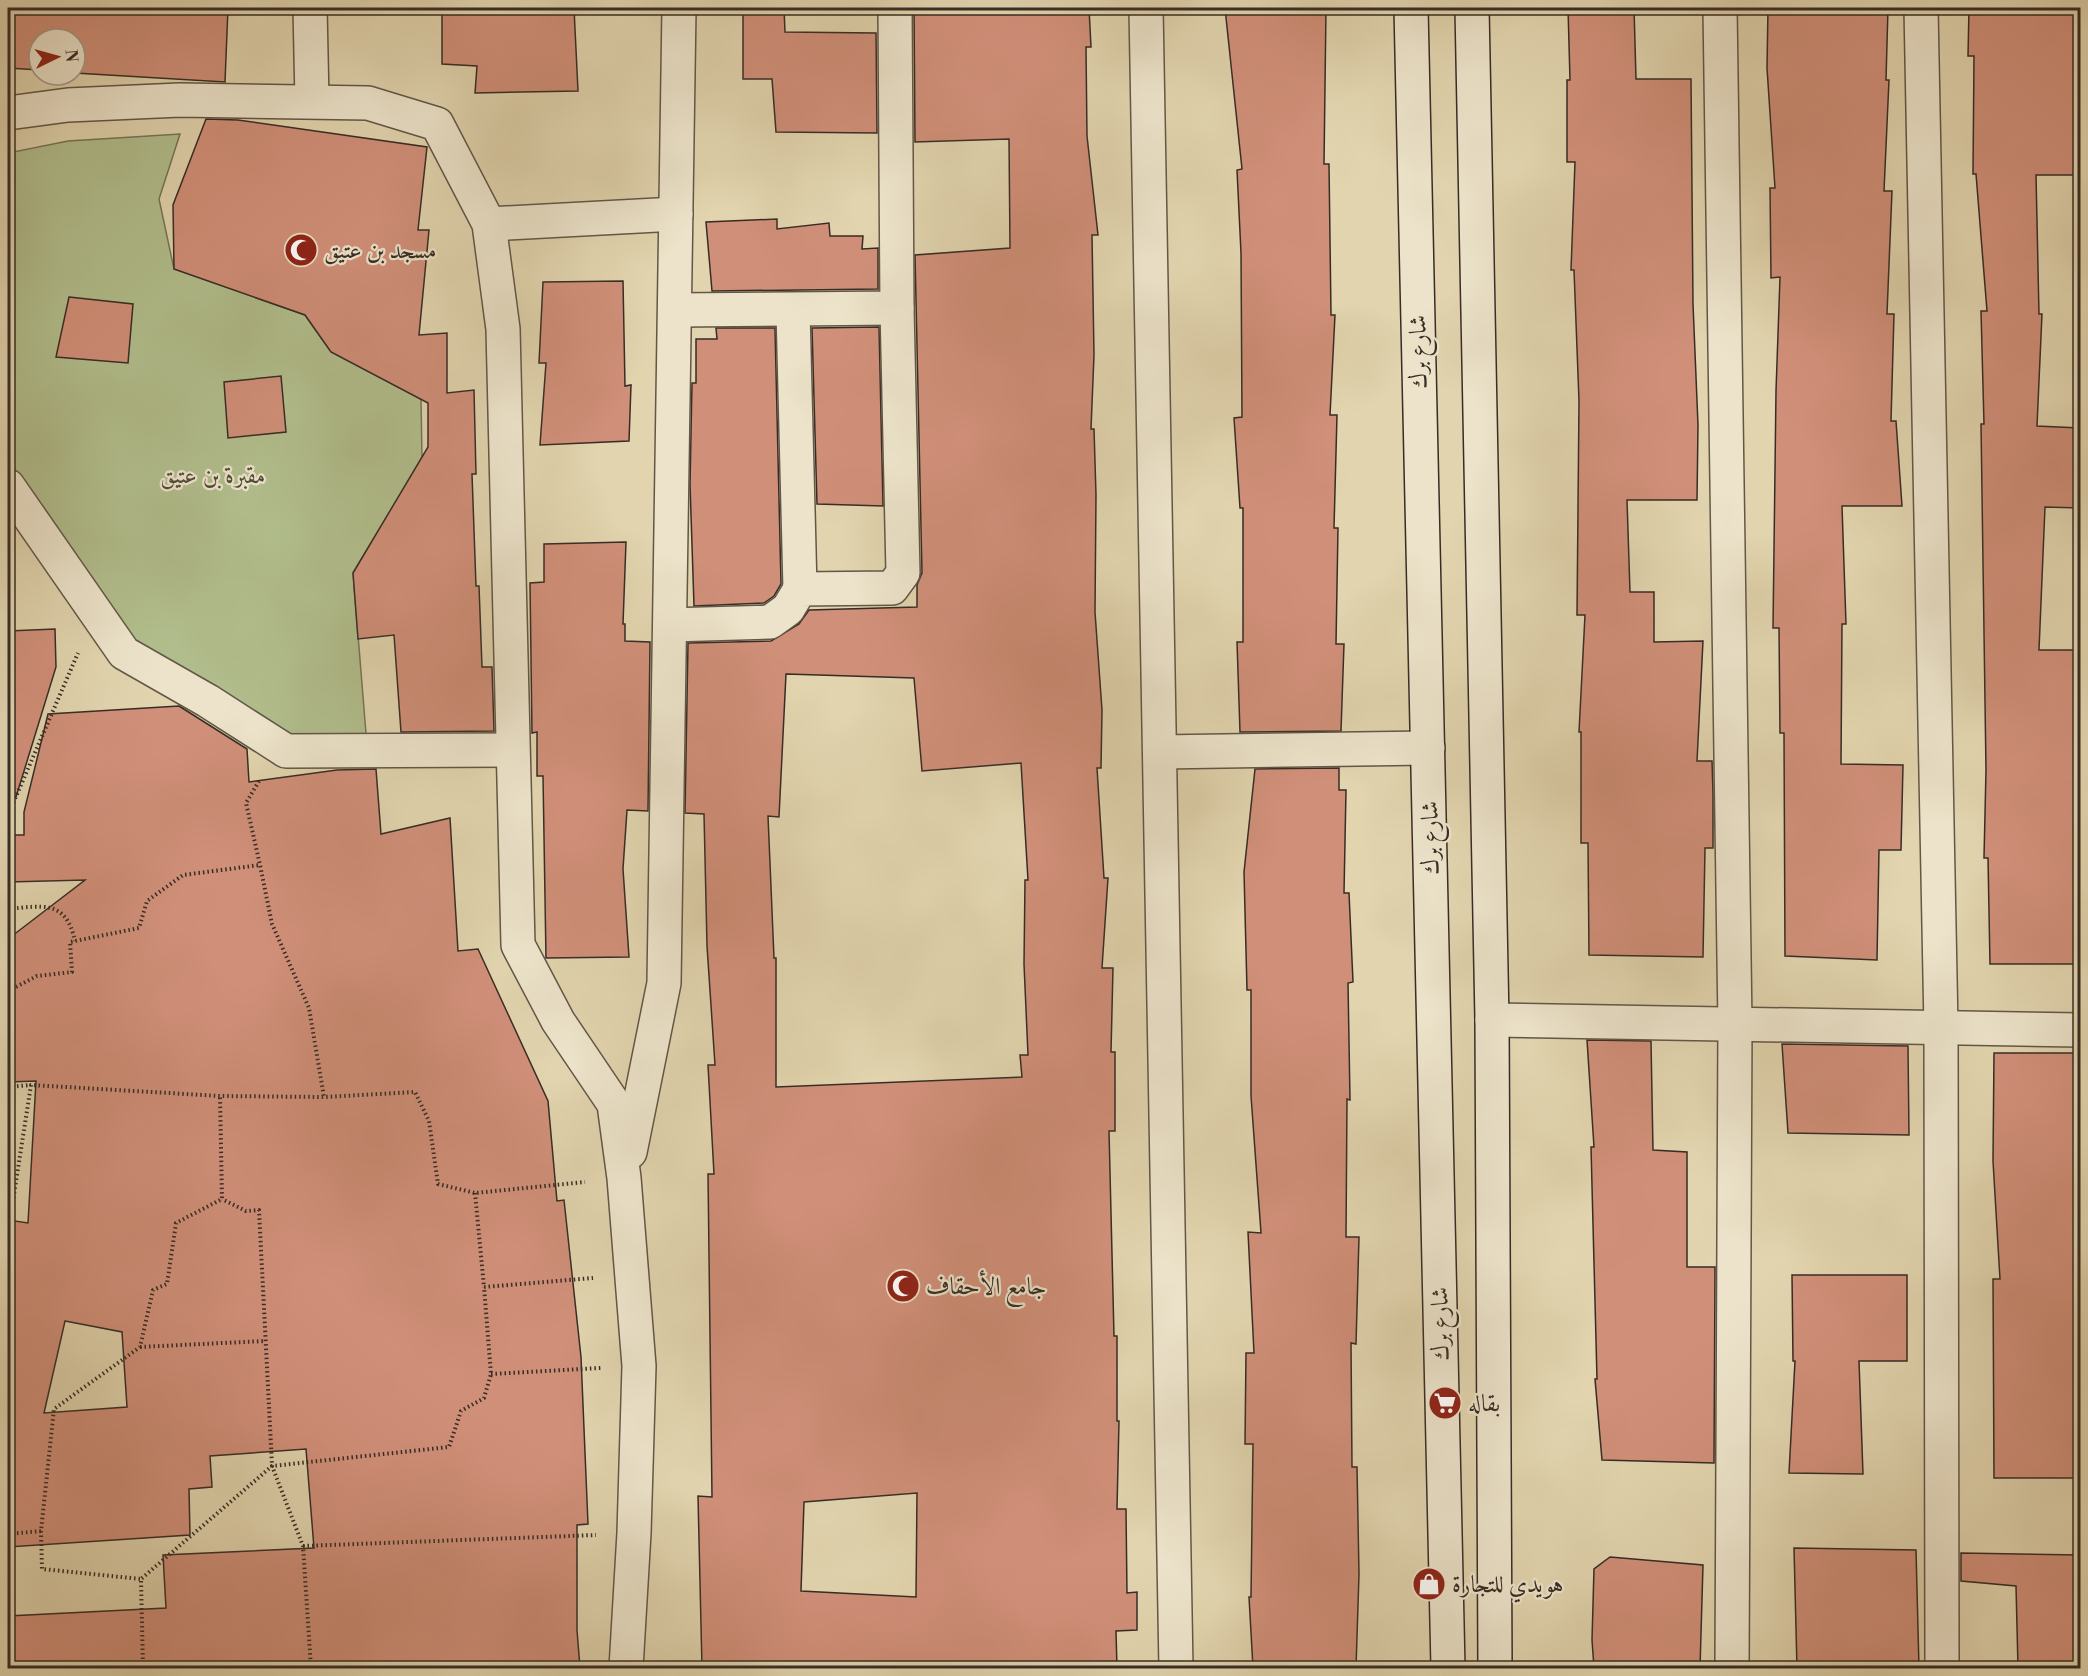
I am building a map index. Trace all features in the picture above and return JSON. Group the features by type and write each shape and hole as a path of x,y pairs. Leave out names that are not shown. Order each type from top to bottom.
{"street":[{"path":"310,8 312,101"},
{"path":"624,1178 664,983 679,8"},
{"path":"800,590 892,588 903,573 897,308 895,8"},
{"path":"1146,8 1176,1668"},
{"name":"شارع برك","path":"1411,8 1448,1668"},
{"path":"1472,8 1492,1020 1495,1668"},
{"path":"1720,8 1735,1024 1732,1668"},
{"path":"1921,8 1941,1028 1942,1668"},
{"path":"8,113 68,105 180,100 368,103 437,124 489,224 503,329 518,945 558,1021 614,1104 624,1178 639,1366 634,1533 626,1668"},
{"path":"489,224 676,214"},
{"path":"675,310 897,308"},
{"path":"670,625 770,622 788,609 800,590 793,310"},
{"path":"9,489 124,653 208,701 286,751 512,750"},
{"path":"1160,752 1428,748"},
{"path":"1492,1020 2080,1030"}],"path":[{"path":"8,815 95,612"},
{"path":"269,740 259,781 246,802 273,924 309,1008 324,1097"},
{"path":"8,992 37,976 72,972 70,942 139,928 147,901 183,874 260,865"},
{"path":"8,909 46,906 60,911 72,924 75,941"},
{"path":"8,1087 31,1085 220,1096 324,1097 415,1092 429,1121 438,1184 475,1193 624,1178"},
{"path":"8,1207 12,1207 31,1085"},
{"path":"220,1096 222,1199"},
{"path":"266,1341 140,1347 54,1409 41,1532 42,1569 141,1579 272,1466 448,1447 461,1411 484,1398 491,1374 475,1193"},
{"path":"222,1199 246,1211 259,1210 272,1466 303,1546 311,1668"},
{"path":"140,1347 153,1290 167,1284 176,1223 222,1199"},
{"path":"484,1287 630,1275"},
{"path":"491,1374 639,1366"},
{"path":"8,1534 41,1532"},
{"path":"303,1546 634,1533"},
{"path":"141,1579 143,1668"}],"green space":[{"name":"مقبرة بن عتيق","path":"180,134 159,199 174,269 305,315 331,352 421,399 422,458 353,573 367,746 286,744 148,662 8,476 8,153 68,141"}],"building":[{"path":"8,8 228,8 225,82 87,74 87,27 27,27 27,69 8,68"},
{"path":"442,8 574,8 578,91 475,93 477,66 442,64"},
{"path":"743,8 784,8 785,32 876,33 877,133 776,132 772,79 743,79"},
{"path":"914,8 1089,8 1091,47 1086,47 1087,136 1098,235 1092,235 1094,355 1091,429 1094,429 1096,495 1095,612 1102,710 1101,768 1097,768 1104,878 1108,878 1102,968 1113,968 1111,1052 1115,1052 1115,1131 1109,1131 1114,1336 1117,1336 1117,1421 1119,1421 1117,1509 1126,1509 1127,1593 1137,1592 1137,1630 1116,1631 1117,1668 702,1668 698,1496 712,1497 708,1174 714,1174 708,1065 715,1065 707,946 704,814 685,813 688,643 771,641 799,624 809,610 917,607 917,585 922,573 915,255 1010,248 1009,139 915,142","holes":["786,674 914,678 922,771 1021,763 1028,880 1025,880 1024,964 1028,1055 1020,1055 1022,1077 776,1087 776,958 774,958 768,816 779,817","917,1493 916,1597 801,1591 804,1502"]},
{"path":"1225,8 1326,8 1324,164 1329,164 1331,315 1335,315 1330,415 1337,415 1334,528 1338,528 1336,644 1344,644 1341,731 1240,732 1237,642 1243,642 1243,508 1240,508 1234,418 1242,417 1241,253 1237,170 1242,169"},
{"path":"1568,8 1634,8 1636,79 1691,79 1693,304 1698,425 1697,500 1627,500 1630,592 1654,592 1654,642 1703,641 1697,761 1712,761 1713,848 1705,848 1703,957 1589,955 1588,843 1581,843 1581,732 1579,732 1585,615 1577,615 1579,401 1574,270 1571,270 1575,162 1567,162 1567,80 1570,80"},
{"path":"1768,8 1888,8 1886,80 1889,80 1884,191 1892,191 1887,314 1894,314 1891,421 1896,421 1902,506 1842,506 1846,624 1842,624 1841,764 1903,765 1901,850 1879,850 1877,960 1785,956 1784,733 1780,733 1779,628 1773,628 1780,277 1771,278 1770,188 1775,188 1767,68"},
{"path":"1969,8 2080,8 2080,175 2036,175 2039,314 2042,314 2037,426 2080,428 2080,508 2045,507 2039,650 2080,650 2080,964 1990,964 1988,858 1984,858 1986,770 1981,424 1984,424 1981,311 1987,311 1976,174 1973,174 1974,56 1968,56"},
{"name":"مسجد بن عتيق","path":"206,119 238,120 427,147 418,230 429,230 419,335 447,333 447,393 474,390 476,474 472,474 476,586 479,586 482,667 492,667 494,731 401,732 394,635 358,639 353,573 428,447 428,403 331,352 305,315 174,269 173,205"},
{"path":"777,219 777,229 829,223 830,236 863,236 862,249 878,248 878,289 712,291 706,222"},
{"path":"623,281 625,386 631,385 629,441 540,445 546,363 539,363 543,282"},
{"path":"69,297 133,304 128,363 56,357"},
{"path":"879,327 883,506 817,504 812,328"},
{"path":"716,328 775,328 781,584 774,596 764,603 694,606 690,484 692,383 696,383 696,339 717,339"},
{"path":"281,376 286,432 228,438 224,382"},
{"path":"626,542 623,624 625,624 625,641 650,642 648,811 627,810 623,869 629,957 546,958 543,776 537,776 537,732 532,733 530,583 544,582 544,544"},
{"path":"55,629 56,667 16,797 8,796 8,631"},
{"path":"179,706 247,749 249,782 337,770 376,769 381,834 450,818 458,951 478,949 548,1101 557,1201 564,1200 581,1357 588,1524 577,1525 577,1630 580,1668 8,1668 8,1616 166,1608 163,1555 314,1548 306,1449 210,1456 212,1487 189,1489 190,1535 8,1547 8,1220 28,1223 36,1081 8,1082 8,939 85,880 8,882 8,835 24,835 24,812 48,714","holes":["65,1321 122,1332 127,1407 44,1413"]},
{"path":"1339,768 1339,790 1346,790 1344,893 1349,893 1353,982 1348,983 1350,1100 1347,1099 1346,1237 1359,1237 1356,1344 1351,1343 1352,1467 1357,1467 1359,1574 1356,1668 1253,1668 1249,1597 1251,1597 1253,1444 1245,1444 1246,1353 1254,1353 1248,1232 1261,1233 1251,1096 1251,990 1247,990 1244,872 1255,769"},
{"path":"1587,1040 1651,1041 1653,1150 1687,1152 1687,1267 1715,1267 1714,1463 1602,1460 1595,1379 1597,1379 1591,1147 1594,1147"},
{"path":"1782,1044 1908,1046 1909,1135 1788,1133"},
{"path":"1994,1053 2080,1053 2080,1478 1994,1478 1993,1279 2000,1279 1993,1161"},
{"path":"1792,1275 1907,1275 1907,1361 1859,1361 1863,1474 1789,1473 1795,1361 1793,1361"},
{"path":"1794,1548 1916,1550 1919,1668 1797,1668"},
{"path":"1961,1553 2080,1555 2080,1668 2018,1668 2016,1586 1961,1581"},
{"path":"1610,1557 1703,1565 1700,1668 1594,1668 1592,1640 1594,1569"}],"place":[{"name":"مسجد بن عتيق","path":"301,250"},
{"name":"جامع الأحقاف","path":"903,1286"},
{"name":"بقاله","path":"1445,1403"},
{"name":"هويدي للتجارة","path":"1429,1584"}]}
